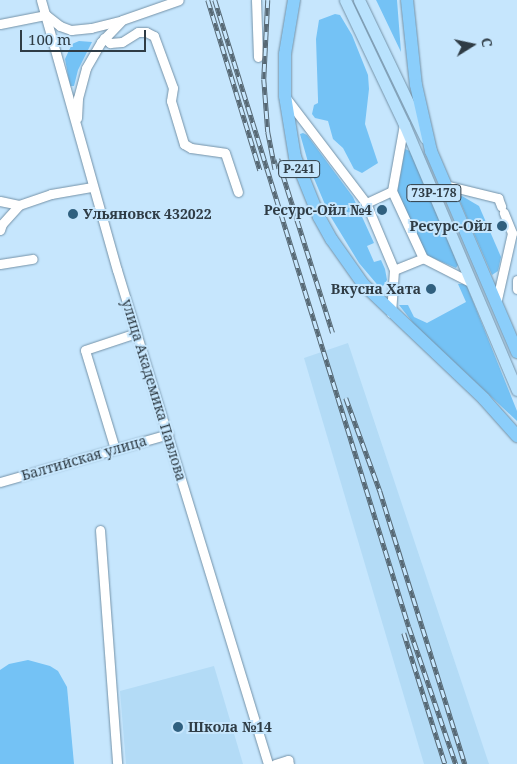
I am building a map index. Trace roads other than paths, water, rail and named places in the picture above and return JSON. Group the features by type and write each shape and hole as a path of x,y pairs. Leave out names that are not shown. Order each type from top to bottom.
{"highway":[{"name":"Р-241","path":"294,0 285,54 285,96 295,157 319,217 346,261 363,284 391,313 484,399 517,436"},
{"path":"407,0 416,85 431,151 517,352"}],"main road":[{"name":"73Р-178","path":"345,0 404,124 517,390"},
{"path":"359,0 431,151"}],"street":[{"name":"улица Академика Павлова","path":"41,0 92,187 268,764"},
{"path":"0,24 46,15 60,26 71,30 91,28 122,20 179,0"},
{"path":"256,0 258,57"},
{"path":"80,143 77,113 81,83 93,54 104,38 122,20"},
{"path":"104,38 110,43 122,42 138,32 151,33 173,88 170,101 184,144 191,148 224,153 238,192"},
{"path":"285,96 366,203 394,270 391,313"},
{"path":"404,124 392,191 423,258 473,283"},
{"path":"445,185 498,198 503,209 512,233 496,304"},
{"path":"0,230 2,224 19,205 51,194 92,187"},
{"path":"366,203 392,191"},
{"path":"0,201 19,205"},
{"path":"0,264 33,258"},
{"path":"394,270 423,258"},
{"path":"517,280 517,289"},
{"path":"116,449 85,350 136,333"},
{"name":"Балтийская улица","path":"0,482 168,434"},
{"path":"100,530 117,764"},
{"path":"275,764 288,760 289,764"}],"railway":[{"path":"208,0 260,170"},
{"path":"215,0 409,627 456,764"},
{"path":"268,0 264,79 268,132 275,169"},
{"path":"278,159 333,333"},
{"path":"346,398 380,491 465,764"},
{"path":"404,633 445,764"}],"place":[{"name":"Ресурс-Ойл №4","path":"382,210"},
{"name":"Ульяновск 432022","path":"73,214"},
{"name":"Ресурс-Ойл","path":"502,226"},
{"name":"Вкусна Хата","path":"431,289"},
{"name":"Школа №14","path":"178,727"}]}
